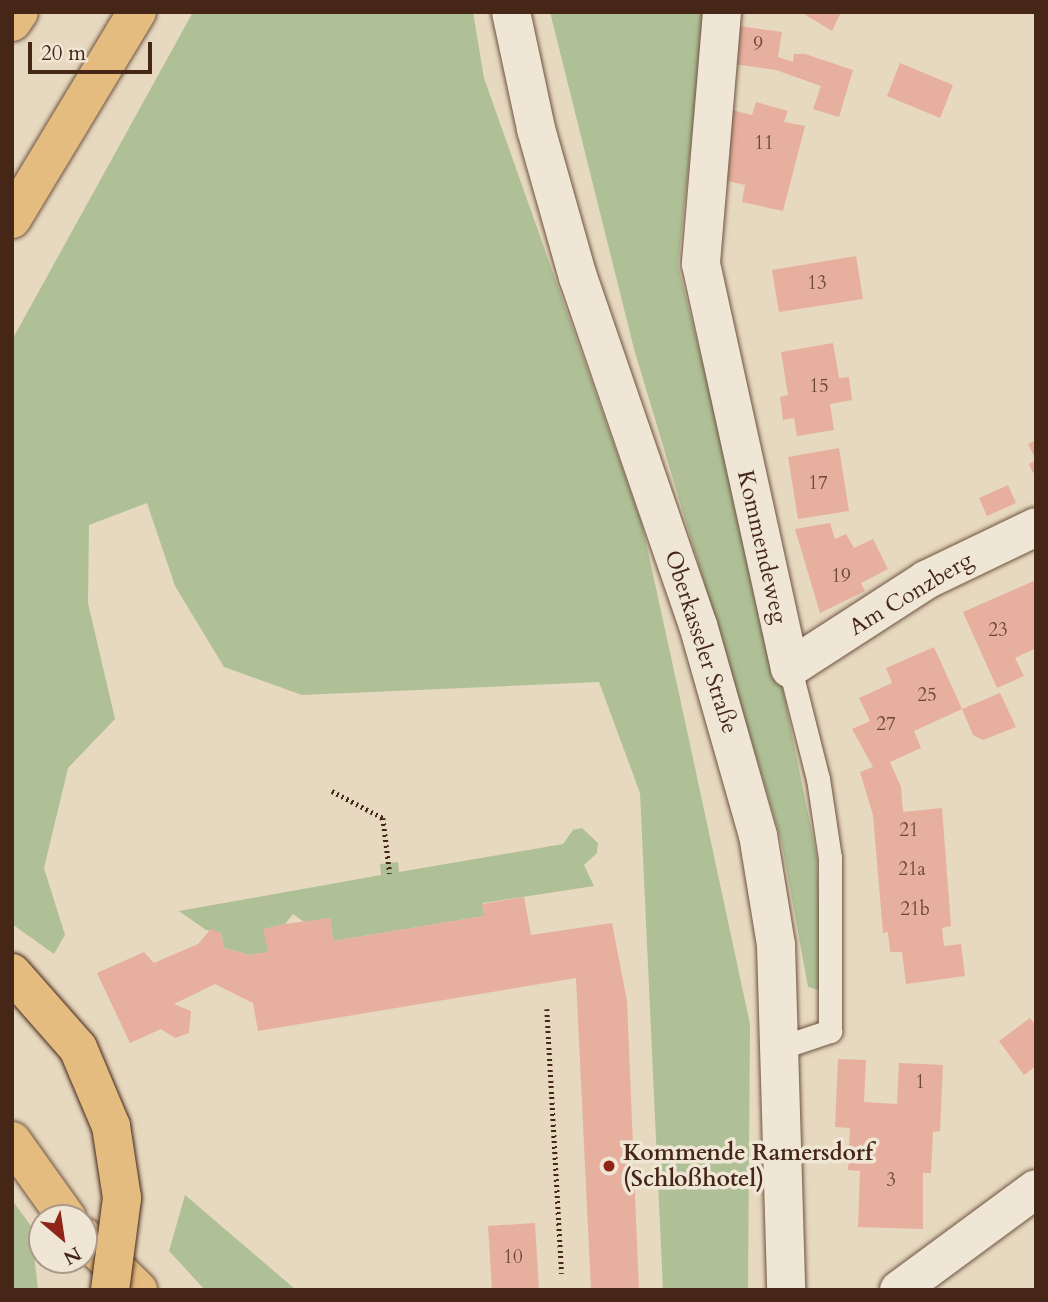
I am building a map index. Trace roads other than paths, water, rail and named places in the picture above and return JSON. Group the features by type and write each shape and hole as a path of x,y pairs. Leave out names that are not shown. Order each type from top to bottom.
{"highway":[{"path":"12,22 19,12"},
{"path":"12,219 137,12"},
{"path":"12,973 78,1048 111,1126 122,1198 110,1290"},
{"path":"12,1141 57,1204"},
{"path":"98,1251 138,1290"}],"street":[{"name":"Oberkasseler Straße","path":"511,12 536,130 578,277 698,625 758,835 776,945 782,1047 786,1290"},
{"name":"Kommendeweg","path":"722,12 701,264 790,668"},
{"name":"Am Conzberg","path":"790,668 926,580 1036,527"},
{"path":"900,1290 1036,1189"}],"lane":[{"name":"Kommendeweg","path":"782,1047 830,1031 830,858 790,668"}],"place":[{"name":"Kommende Ramersdorf (Schloßhotel)","path":"609,1166"}]}
